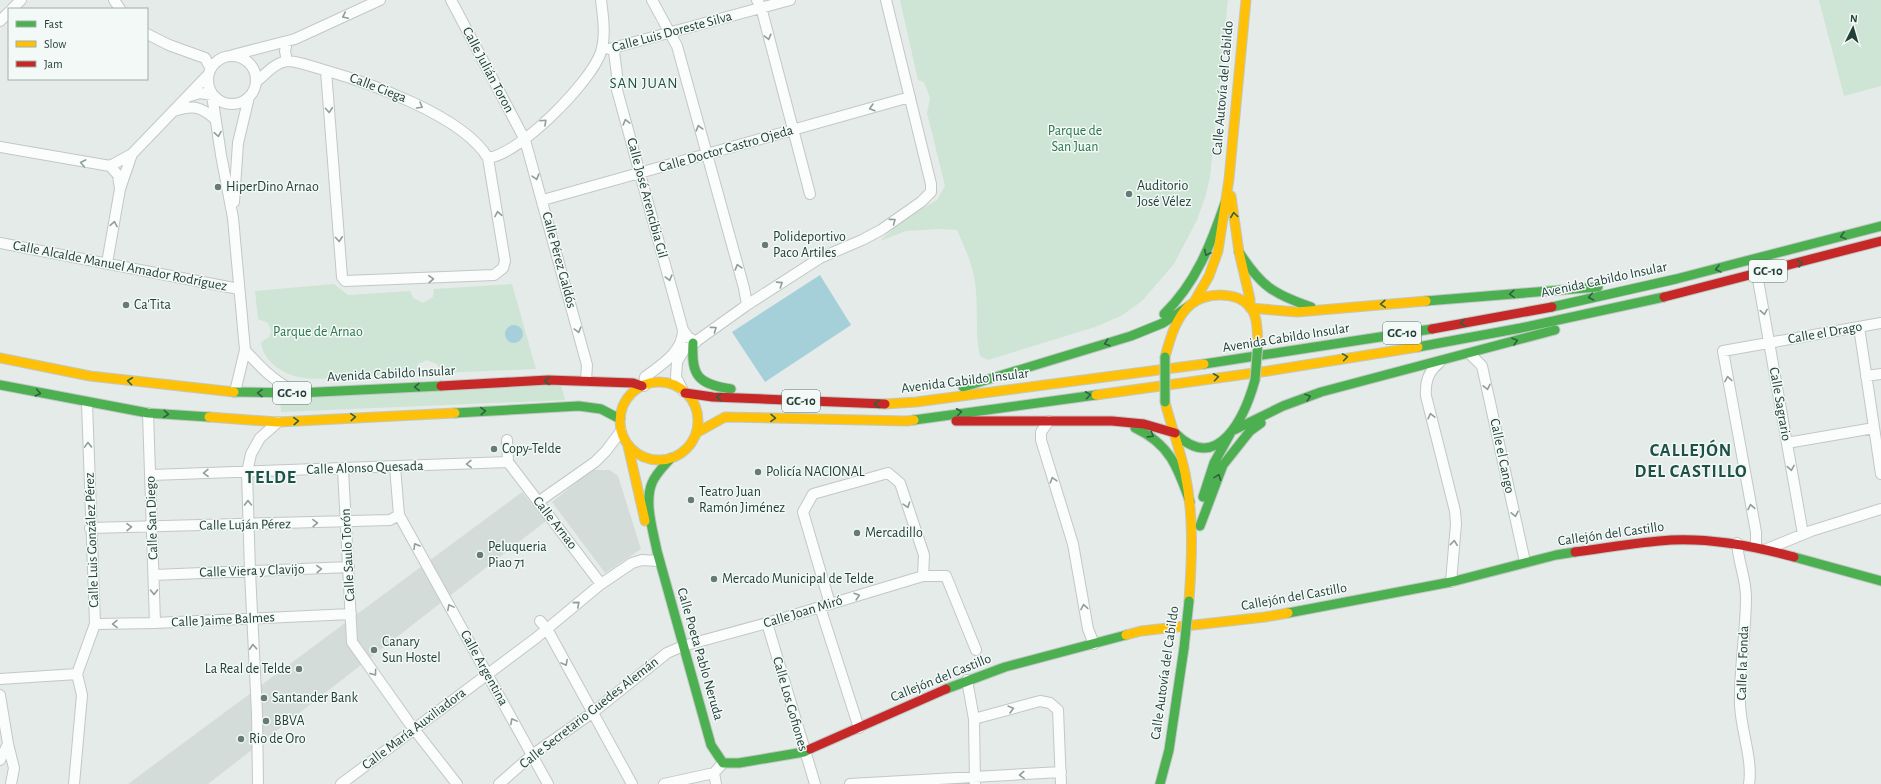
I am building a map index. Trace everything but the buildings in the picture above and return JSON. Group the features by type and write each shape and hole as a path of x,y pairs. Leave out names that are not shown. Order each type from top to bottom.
{"main road":[{"name":"Calle Autovía del Cabildo","path":"1192,304 1209,276 1218,251 1229,178 1246,0"},
{"name":"Calle Autovía del Cabildo","path":"1229,178 1239,252 1248,284 1250,308"},
{"path":"1144,330 1176,302 1194,278 1209,249 1225,203"},
{"name":"Avenida Cabildo Insular","path":"684,392 713,397 773,400 877,404 916,402 1226,362 1469,322 1663,282 1752,261 1881,226"},
{"name":"Avenida Cabildo Insular","path":"696,433 725,417 907,421 931,416 1220,377 1462,339 1654,300 1881,241"},
{"path":"1239,252 1252,273 1265,287 1283,298 1318,309"},
{"path":"916,402 1144,330 1163,323 1202,298 1226,295 1238,299 1250,308 1297,312 1318,309 1663,282"},
{"path":"907,421 1049,421 1100,419 1138,422 1155,426 1175,434 1192,446 1203,448 1217,444 1232,432 1283,406 1321,392 1470,354 1654,300"},
{"path":"1175,434 1166,402 1164,378 1165,357 1177,326 1192,304"},
{"path":"1232,432 1246,409 1255,380 1258,343 1257,330 1250,308"},
{"path":"695,342 692,364 699,380 715,387 735,390 773,400"},
{"name":"Avenida Cabildo Insular","path":"0,358 90,376 234,392 298,393 548,380 633,382 643,386"},
{"name":"GC-10","path":"643,386 653,383 665,383 676,386 684,392"},
{"name":"GC-10","path":"0,385 87,403 148,413 278,422 580,406 602,409 620,419"},
{"path":"643,386 633,392 626,400 620,419 621,431 628,446 637,454 660,460 671,458"},
{"path":"684,392 692,402 696,412 698,422 696,433"},
{"path":"1200,526 1223,465 1250,431 1283,406"},
{"path":"1115,421 1146,432 1157,439 1169,452 1176,463 1190,502"},
{"name":"Calle Autovía del Cabildo","path":"1192,564 1200,526 1202,501 1214,463 1232,432"},
{"name":"GC-10","path":"671,458 686,448 696,433"},
{"name":"Calle Autovía del Cabildo","path":"1160,784 1169,750 1184,648 1192,564 1190,502 1185,473 1175,434"},
{"name":"Calle Poeta Pablo Neruda","path":"628,446 644,520 657,551 712,745 723,762"},
{"name":"Calle Poeta Pablo Neruda","path":"657,551 651,519 650,488 661,468 671,458"},
{"name":"Callejón del Castillo","path":"723,762 738,763 804,752 967,680 1005,667 1141,631 1265,617 1451,582 1556,555 1672,540 1737,543 1756,546 1881,581"}],"street":[{"path":"13,8 21,0"},
{"path":"0,147 110,166 132,154 209,72 220,58 287,42 380,0"},
{"name":"Calle Julián Toron","path":"451,0 525,140"},
{"path":"326,71 342,277 345,281 494,275 504,268 505,261 488,158 496,157 525,140 572,96 601,52 603,28 601,0"},
{"path":"652,0 677,46 744,288 747,305"},
{"name":"Calle Luis Doreste Silva","path":"601,52 671,34 759,4 790,0"},
{"path":"684,392 676,378 677,362 684,350 747,305 820,258 881,230 921,202 931,192 931,184 886,0"},
{"path":"759,4 810,194"},
{"path":"0,21 8,13"},
{"path":"148,34 169,45 205,58 209,72 208,86 212,95 233,218 245,350 234,392"},
{"path":"256,82 276,65 287,61 285,51 287,42"},
{"name":"Calle José Arencibia Gil","path":"614,48 614,59 619,76 617,90 683,330"},
{"path":"187,96 200,93 212,95 226,104 242,102 249,97 254,90 256,82 253,68 248,62 233,55"},
{"name":"Calle Ciega","path":"287,61 342,74 406,98 454,126 474,140 483,149 488,158"},
{"path":"233,218 238,143 249,97"},
{"name":"Calle Doctor Castro Ojeda","path":"542,200 707,156 910,97"},
{"path":"172,112 196,107 206,111 216,119"},
{"name":"Calle Pérez Galdós","path":"525,140 587,365 586,380"},
{"path":"107,262 120,189 132,154"},
{"path":"110,166 118,175 120,189"},
{"name":"Calle Alcalde Manuel Amador Rodríguez","path":"0,243 107,262 239,289"},
{"name":"Calle Sagrario","path":"1757,274 1803,534"},
{"name":"Calle el Drago","path":"1756,546 1756,532 1723,351 1881,323"},
{"path":"1859,327 1881,474"},
{"path":"683,330 688,337 695,342"},
{"path":"643,386 645,377 664,363 680,346 683,339 683,330"},
{"path":"245,350 264,372 276,382 298,393"},
{"name":"Calle el Cango","path":"1470,354 1482,366 1525,562"},
{"path":"1441,361 1431,369 1426,384 1426,396 1455,511 1456,524 1451,582"},
{"path":"1866,376 1881,374"},
{"name":"Calle Luis González Pérez","path":"77,674 95,624 90,528 87,403"},
{"name":"Calle San Diego","path":"148,413 155,623"},
{"path":"1049,421 1041,432 1041,440 1073,544 1088,629 1094,644"},
{"path":"258,784 257,713 247,472 251,454 260,438 278,422"},
{"path":"1787,443 1874,428"},
{"path":"538,502 595,462 606,451 621,431"},
{"path":"507,440 508,462"},
{"name":"Calle Alonso Quesada","path":"151,475 508,462"},
{"name":"Calle Arnao","path":"508,462 601,584"},
{"path":"395,467 399,515"},
{"name":"Calle Saulo Torón","path":"343,469 352,642 414,728"},
{"path":"830,604 803,512 813,494 888,473 900,482 924,555 923,576"},
{"path":"1767,549 1803,534 1881,509"},
{"name":"Calle Luján Pérez","path":"90,528 346,522 390,520 399,515"},
{"name":"Calle Argentina","path":"399,515 548,784"},
{"name":"Calle la Fonda","path":"1737,543 1738,557 1746,596 1741,662 1740,704 1748,763 1749,784"},
{"name":"Calle María Auxiliadora","path":"341,784 547,629 601,584 632,562 642,560 660,561"},
{"name":"Calle Viera y Clavijo","path":"154,575 349,567"},
{"name":"Calle Joan Miró","path":"683,646 767,623 923,576 946,576 976,650"},
{"path":"820,607 859,728"},
{"name":"Calle Jaime Balmes","path":"95,624 155,623 351,614"},
{"path":"540,621 547,629 632,784"},
{"name":"Calle Los Gofiones","path":"767,623 804,752 815,784"},
{"name":"Calle Secretario Guedes Alemán","path":"498,784 532,755 592,713 667,653 683,646"},
{"path":"0,679 77,674 82,695 74,784"},
{"path":"967,680 974,720 975,781"},
{"path":"0,695 4,743 14,768 11,784"},
{"path":"974,720 1040,701 1050,703 1058,710 1061,784"},
{"path":"414,728 457,784"},
{"path":"0,760 4,743"},
{"path":"664,784 714,773 723,762"},
{"path":"850,784 975,781 1061,772"},
{"path":"714,773 716,784"}],"shaded area":[{"path":"592,470 610,470 618,476 641,549 605,573 552,502"},
{"path":"522,492 546,521 208,784 128,784"}],"green space":[{"name":"Parque de San Juan","path":"900,0 1228,0 1210,177 1205,198 1197,220 1174,264 1142,301 1121,316 1095,327 988,360 980,356 978,348 977,300 974,276 967,253 957,230 938,229 906,231 880,241 904,219 937,200 945,186 927,113 930,98 924,82 918,80"},
{"path":"1819,0 1881,0 1881,86 1844,96"},
{"name":"Parque de Arnao","path":"334,284 348,295 410,291 413,298 423,303 433,297 434,289 512,284 536,369 439,373 438,365 427,360 418,364 416,374 314,379 298,377 283,371 271,362 263,349 261,342 269,337 271,331 268,323 258,319 255,291"},
{"path":"561,384 565,400 281,412 280,398"}],"water":[{"path":"820,275 851,325 765,382 732,332"},
{"path":"514,325 520,328 523,334 520,340 514,343 508,340 505,334 508,328"}],"traffic: fast":[{"path":"1164,314 1194,276 1208,248 1225,203"},
{"path":"1552,307 1676,279 1881,226"},
{"path":"1239,252 1261,281 1277,293 1311,307"},
{"path":"1426,301 1598,287"},
{"path":"1418,347 1521,328 1664,297"},
{"path":"963,387 1131,336 1163,323 1189,306"},
{"path":"1204,364 1432,329"},
{"path":"1234,430 1283,406 1321,392 1555,330"},
{"path":"693,343 693,363 695,371 699,376 704,381 711,384 731,389"},
{"path":"1255,380 1258,343"},
{"path":"1165,357 1165,402"},
{"path":"1175,433 1190,445 1204,448 1217,445 1237,424 1255,380"},
{"path":"0,385 148,413 209,417"},
{"path":"234,392 298,393 441,386"},
{"path":"914,420 1096,395"},
{"path":"455,413 579,406 601,409 620,419"},
{"path":"1200,526 1223,465 1250,431 1261,423"},
{"path":"1135,428 1147,434 1165,449 1177,468 1190,502"},
{"path":"1203,497 1214,463 1230,434"},
{"path":"671,458 658,473 652,483 649,499 650,517 657,551 711,745 723,763 739,763 804,752 810,749"},
{"path":"1288,613 1451,582 1556,555 1575,552"},
{"path":"1794,557 1881,581"},
{"path":"1184,648 1189,601"},
{"path":"946,689 1005,667 1126,635"},
{"path":"1160,784 1169,750 1184,648"}],"traffic: slow":[{"path":"1194,302 1209,276 1218,251 1229,179 1246,0"},
{"path":"1231,196 1239,252 1250,299 1250,308"},
{"path":"1165,357 1174,329 1185,310 1197,301 1213,296 1221,295 1237,298 1250,307 1256,319 1258,343"},
{"path":"1250,308 1297,312 1426,301"},
{"path":"1096,395 1268,371 1418,347"},
{"path":"0,358 90,376 234,392"},
{"path":"885,404 916,402 1204,364"},
{"path":"659,382 674,385 686,394 695,406 698,421 695,436 686,448 674,457 659,460 644,457 632,448 623,436 620,421 623,406 632,394 644,385 659,382"},
{"path":"1165,402 1183,464 1190,505 1191,553 1189,601"},
{"path":"209,417 278,422 455,413"},
{"path":"696,433 725,417 914,420"},
{"path":"628,446 645,521"},
{"path":"1126,635 1141,631 1288,613"}],"traffic: jam":[{"path":"1664,297 1881,241"},
{"path":"1432,329 1552,307"},
{"path":"441,386 548,380 633,383 642,386"},
{"path":"685,393 713,397 885,404"},
{"path":"956,421 1112,421 1144,424 1175,433"},
{"path":"1575,552 1647,542 1702,540 1764,549 1794,557"},
{"path":"810,749 946,689"}],"place":[{"name":"HiperDino Arnao","path":"218,187"},
{"name":"Auditorio José Vélez","path":"1129,194"},
{"name":"Polideportivo Paco Artiles","path":"765,245"},
{"name":"Ca'Tita","path":"126,305"},
{"name":"Copy-Telde","path":"494,449"},
{"name":"Policía NACIONAL","path":"758,472"},
{"name":"Teatro Juan Ramón Jiménez","path":"691,500"},
{"name":"Mercadillo","path":"857,533"},
{"name":"Peluqueria Piao 71","path":"480,555"},
{"name":"Mercado Municipal de Telde","path":"714,579"},
{"name":"Canary Sun Hostel","path":"374,650"},
{"name":"La Real de Telde","path":"299,669"},
{"name":"Santander Bank","path":"264,698"},
{"name":"BBVA","path":"266,721"},
{"name":"Rio de Oro","path":"241,739"}],"district":[{"name":"SAN JUAN","path":"644,83"},
{"name":"CALLEJÓN DEL CASTILLO","path":"1691,461"},
{"name":"TELDE","path":"271,478"}]}
